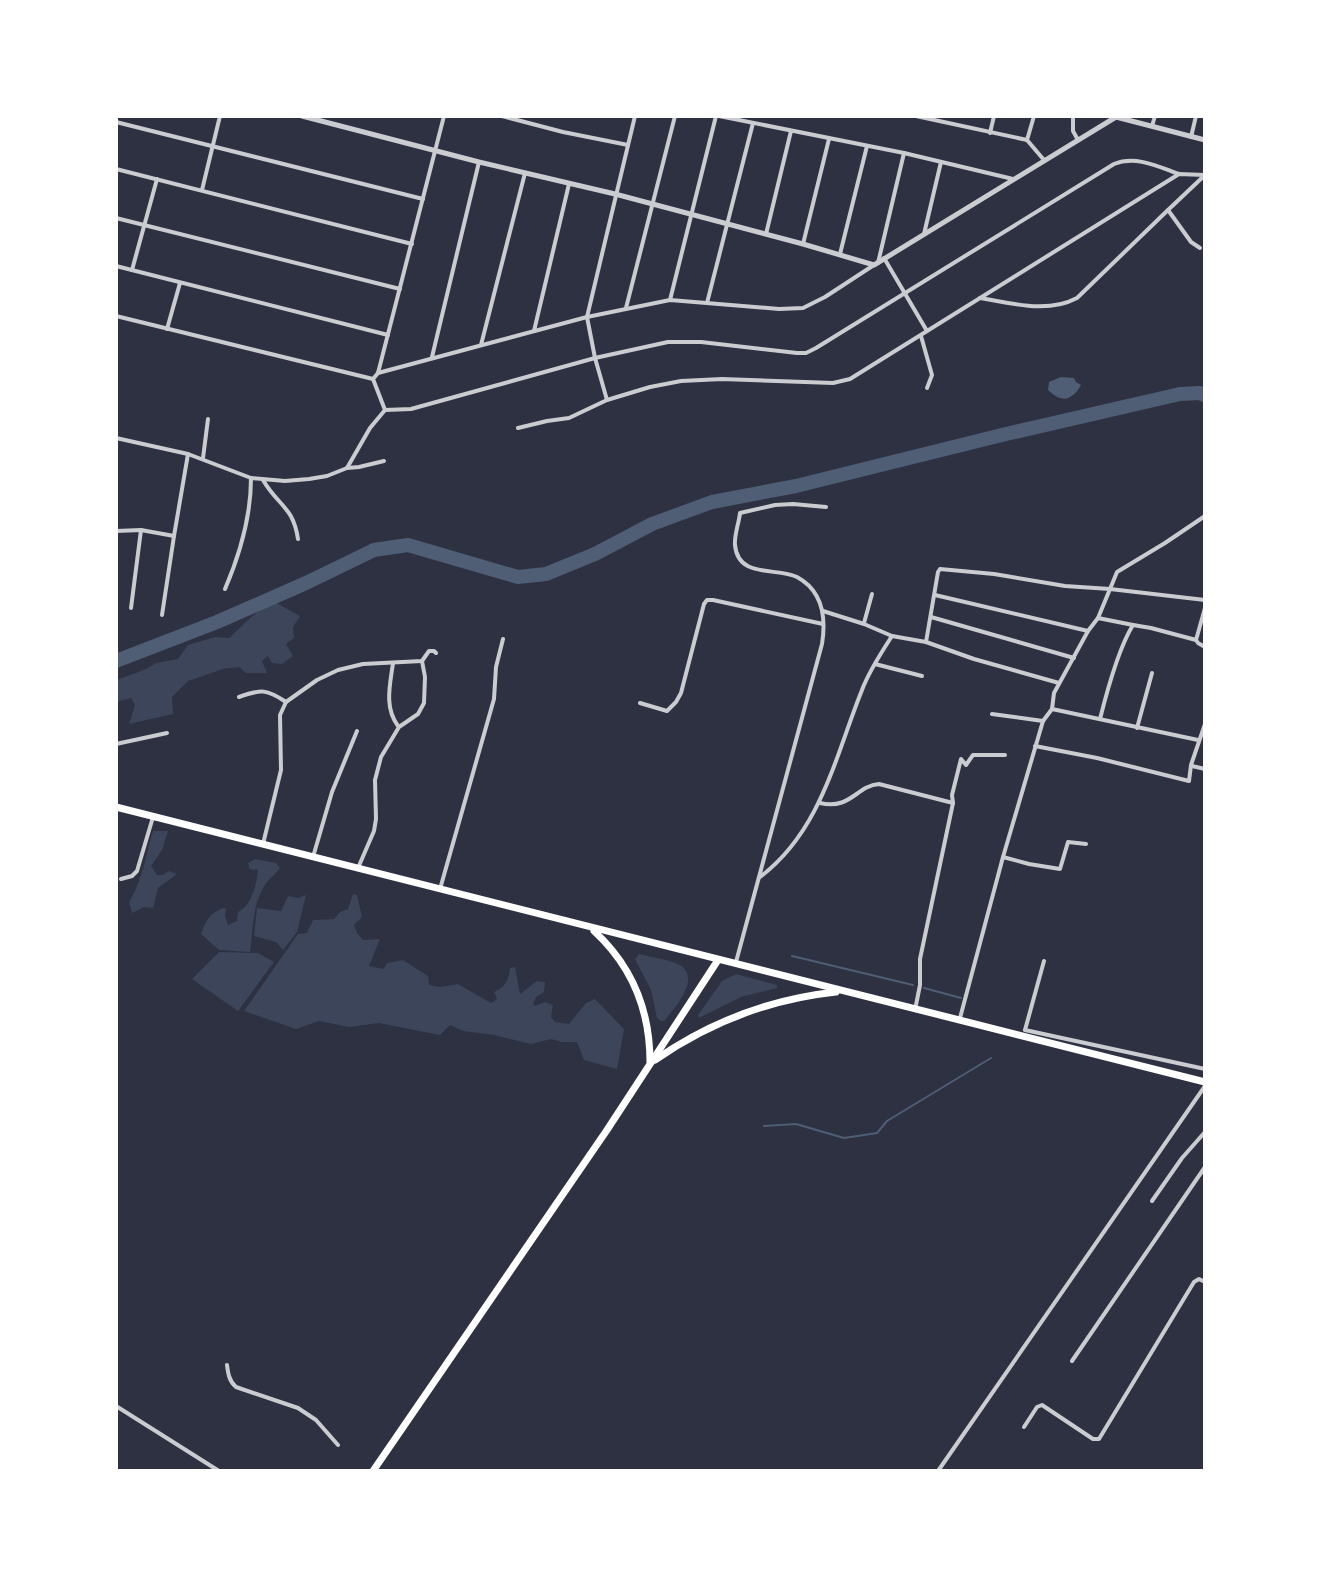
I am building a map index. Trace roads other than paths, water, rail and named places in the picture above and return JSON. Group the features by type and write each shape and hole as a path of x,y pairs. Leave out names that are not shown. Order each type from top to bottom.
{"main road":[{"path":"116,807 915,1010 1024,1033 1205,1084"},
{"path":"591,928 617,956 637,989 648,1026 650,1064"},
{"path":"373,1471 718,960"},
{"path":"650,1064 694,1036 741,1014 790,999 842,991"}],"street":[{"path":"202,190 220,116"},
{"path":"302,116 615,194 876,264"},
{"path":"373,379 378,373 444,116"},
{"path":"502,116 628,145"},
{"path":"607,400 587,317 635,116"},
{"path":"626,308 675,116"},
{"path":"670,300 718,116 904,153 1016,180"},
{"path":"916,116 1027,140 1044,160"},
{"path":"954,125 956,116"},
{"path":"990,133 994,116"},
{"path":"1027,140 1034,116"},
{"path":"1073,116 1073,131 1078,140"},
{"path":"378,373 587,317 670,300 779,309 803,308 1116,116 1205,140"},
{"path":"1152,126 1155,116"},
{"path":"1191,137 1196,116"},
{"path":"116,122 423,199"},
{"path":"707,303 753,123"},
{"path":"766,235 791,131"},
{"path":"803,244 829,139"},
{"path":"840,254 867,146"},
{"path":"876,264 904,153"},
{"path":"347,468 370,428 385,410 411,409 595,358 658,344 681,341 806,353 1114,164 1132,160 1179,174 1205,175 1077,298 1064,305 1049,307 979,298"},
{"path":"432,357 479,162"},
{"path":"924,235 941,162"},
{"path":"116,169 412,244"},
{"path":"481,345 525,173"},
{"path":"518,428 574,417 607,400 665,384 722,379 833,383 850,379 1179,174"},
{"path":"132,270 157,179"},
{"path":"534,331 569,184"},
{"path":"1168,210 1191,242 1200,248"},
{"path":"116,218 400,289"},
{"path":"884,258 927,331"},
{"path":"116,266 388,335"},
{"path":"167,329 180,283"},
{"path":"116,316 373,379"},
{"path":"921,336 932,375 927,388"},
{"path":"373,379 385,410"},
{"path":"203,458 208,419"},
{"path":"116,438 203,458 263,480 309,479 384,461"},
{"path":"162,615 188,454"},
{"path":"225,589 245,533 250,510 251,478"},
{"path":"263,480 291,513 298,539"},
{"path":"736,964 822,644 823,624 823,611 816,596 795,576 749,567 739,559 735,545 740,513 775,505 826,507"},
{"path":"960,1021 1003,857 1043,721 1052,709 1054,693 1098,618 1117,572 1205,516"},
{"path":"116,531 141,530 174,536"},
{"path":"131,608 141,530"},
{"path":"926,642 941,568 1065,586 1205,600"},
{"path":"864,624 872,594"},
{"path":"935,595 1088,631"},
{"path":"640,703 667,711 676,702 707,600 823,624"},
{"path":"1196,640 1205,608"},
{"path":"823,611 892,636 926,642 1059,683"},
{"path":"931,617 1074,658"},
{"path":"1098,618 1196,640 1205,647"},
{"path":"1100,719 1125,637 1133,625"},
{"path":"758,878 786,854 820,803 862,690 892,636"},
{"path":"440,889 494,699 496,667 503,639"},
{"path":"358,868 374,831 377,766 399,727 418,714 424,703 422,661 429,651 436,653"},
{"path":"263,844 281,770 280,715 286,702 338,670 363,664 422,661"},
{"path":"393,663 389,707 399,727"},
{"path":"875,664 922,676"},
{"path":"1137,728 1152,673"},
{"path":"239,697 263,691 273,693 286,702"},
{"path":"1052,709 1199,741"},
{"path":"992,714 1043,721"},
{"path":"1035,746 1189,781 1205,724"},
{"path":"313,857 332,792 357,731"},
{"path":"116,744 167,733"},
{"path":"915,1010 920,985 920,959 961,759 966,765 973,755 1005,755"},
{"path":"1191,765 1205,769"},
{"path":"820,803 843,802 869,785 879,784 953,803"},
{"path":"121,879 137,871 153,817"},
{"path":"1003,857 1060,869 1068,842 1086,844"},
{"path":"1044,961 1024,1033 1205,1069"},
{"path":"938,1471 1205,1084"},
{"path":"1152,1201 1182,1158 1205,1132"},
{"path":"1072,1361 1205,1167"},
{"path":"1024,1427 1037,1407 1042,1405 1093,1439 1099,1439 1194,1282 1199,1279 1205,1282"},
{"path":"227,1365 236,1387 298,1408 316,1420 338,1445"},
{"path":"116,1406 219,1471"}],"waterway":[{"path":"116,661 217,622 374,550 408,545 518,577 546,574 595,554 652,524 712,502 796,486 1180,394 1205,395"},
{"path":"792,956 913,985"},
{"path":"924,988 961,998"},
{"path":"764,1126 796,1124 844,1138 877,1133 887,1121 991,1058"}]}
